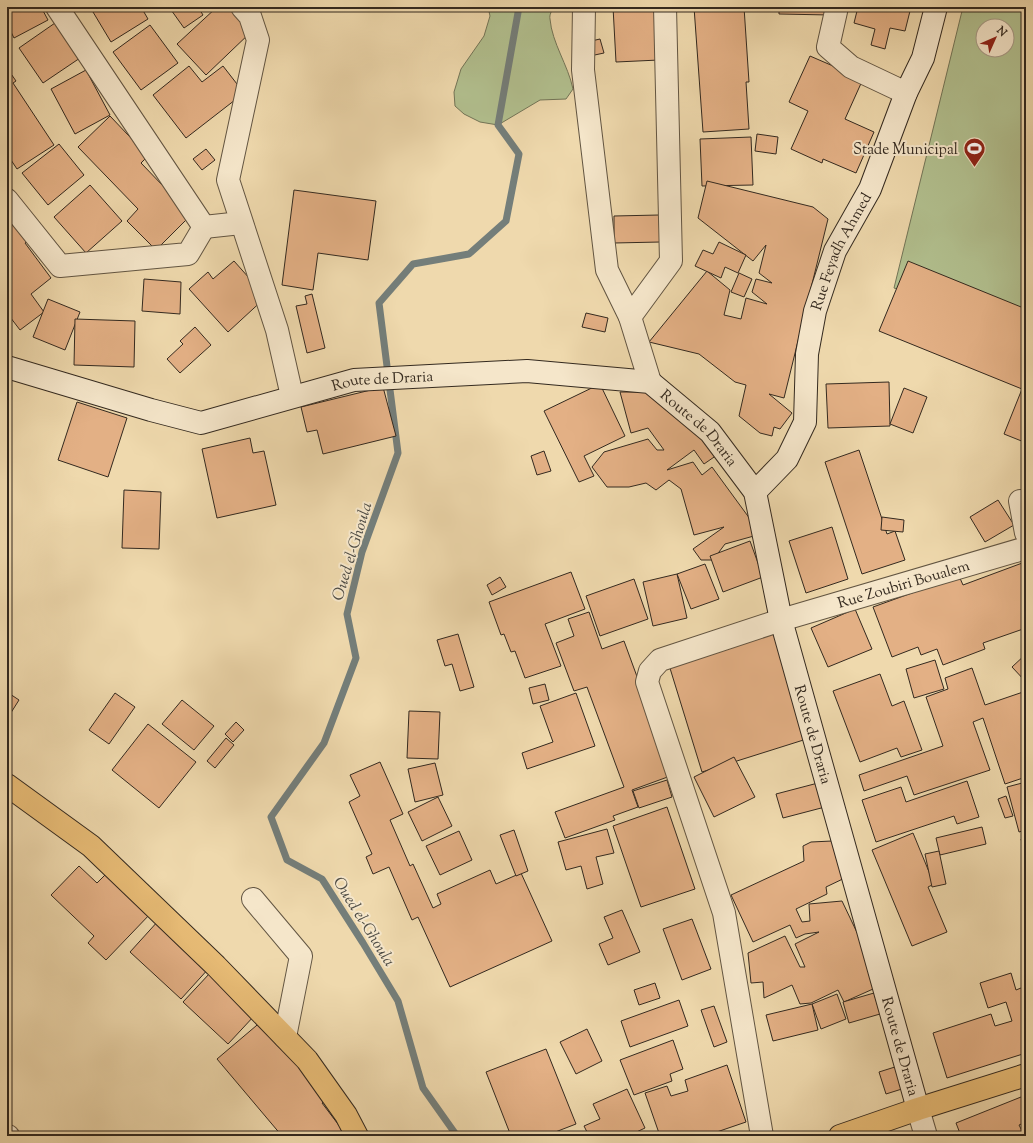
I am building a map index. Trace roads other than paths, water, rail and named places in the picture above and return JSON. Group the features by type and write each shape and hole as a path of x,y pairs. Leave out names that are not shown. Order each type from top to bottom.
{"main road":[{"path":"7,785 91,846 216,966 307,1060 346,1115 357,1136"},
{"path":"840,1136 918,1109 1026,1075"}],"street":[{"path":"57,7 204,227"},
{"path":"242,7 250,16 258,40 228,180 277,330 292,396"},
{"path":"584,7 583,70 607,270 630,317 650,382"},
{"path":"630,317 671,261 666,7"},
{"path":"837,7 828,47 851,67 906,93"},
{"name":"Rue Feyadh Ahmed","path":"755,492 787,459 805,422 807,354 814,311 836,251 870,189 906,93 923,58 936,7"},
{"path":"7,200 60,266 188,254 204,227"},
{"path":"204,227 241,223"},
{"name":"Route de Draria","path":"7,367 151,410 201,423 292,396 354,380 527,371 650,382 710,432 755,492 781,620 926,1136"},
{"path":"1020,502 1026,534"},
{"name":"Rue Zoubiri Boualem","path":"762,1136 724,913 647,682 650,671 660,660 781,620 1026,548"},
{"path":"253,899 301,956 285,1038"}],"waterway":[{"name":"Oued el-Ghoula","path":"457,1136 423,1088 398,1001 322,879 287,860 271,817 324,743 356,658 347,614 362,552 398,453 379,303 413,264 469,254 506,221 519,154 498,125 519,7"}],"place":[{"name":"Stade Municipal","path":"974,168"}]}
